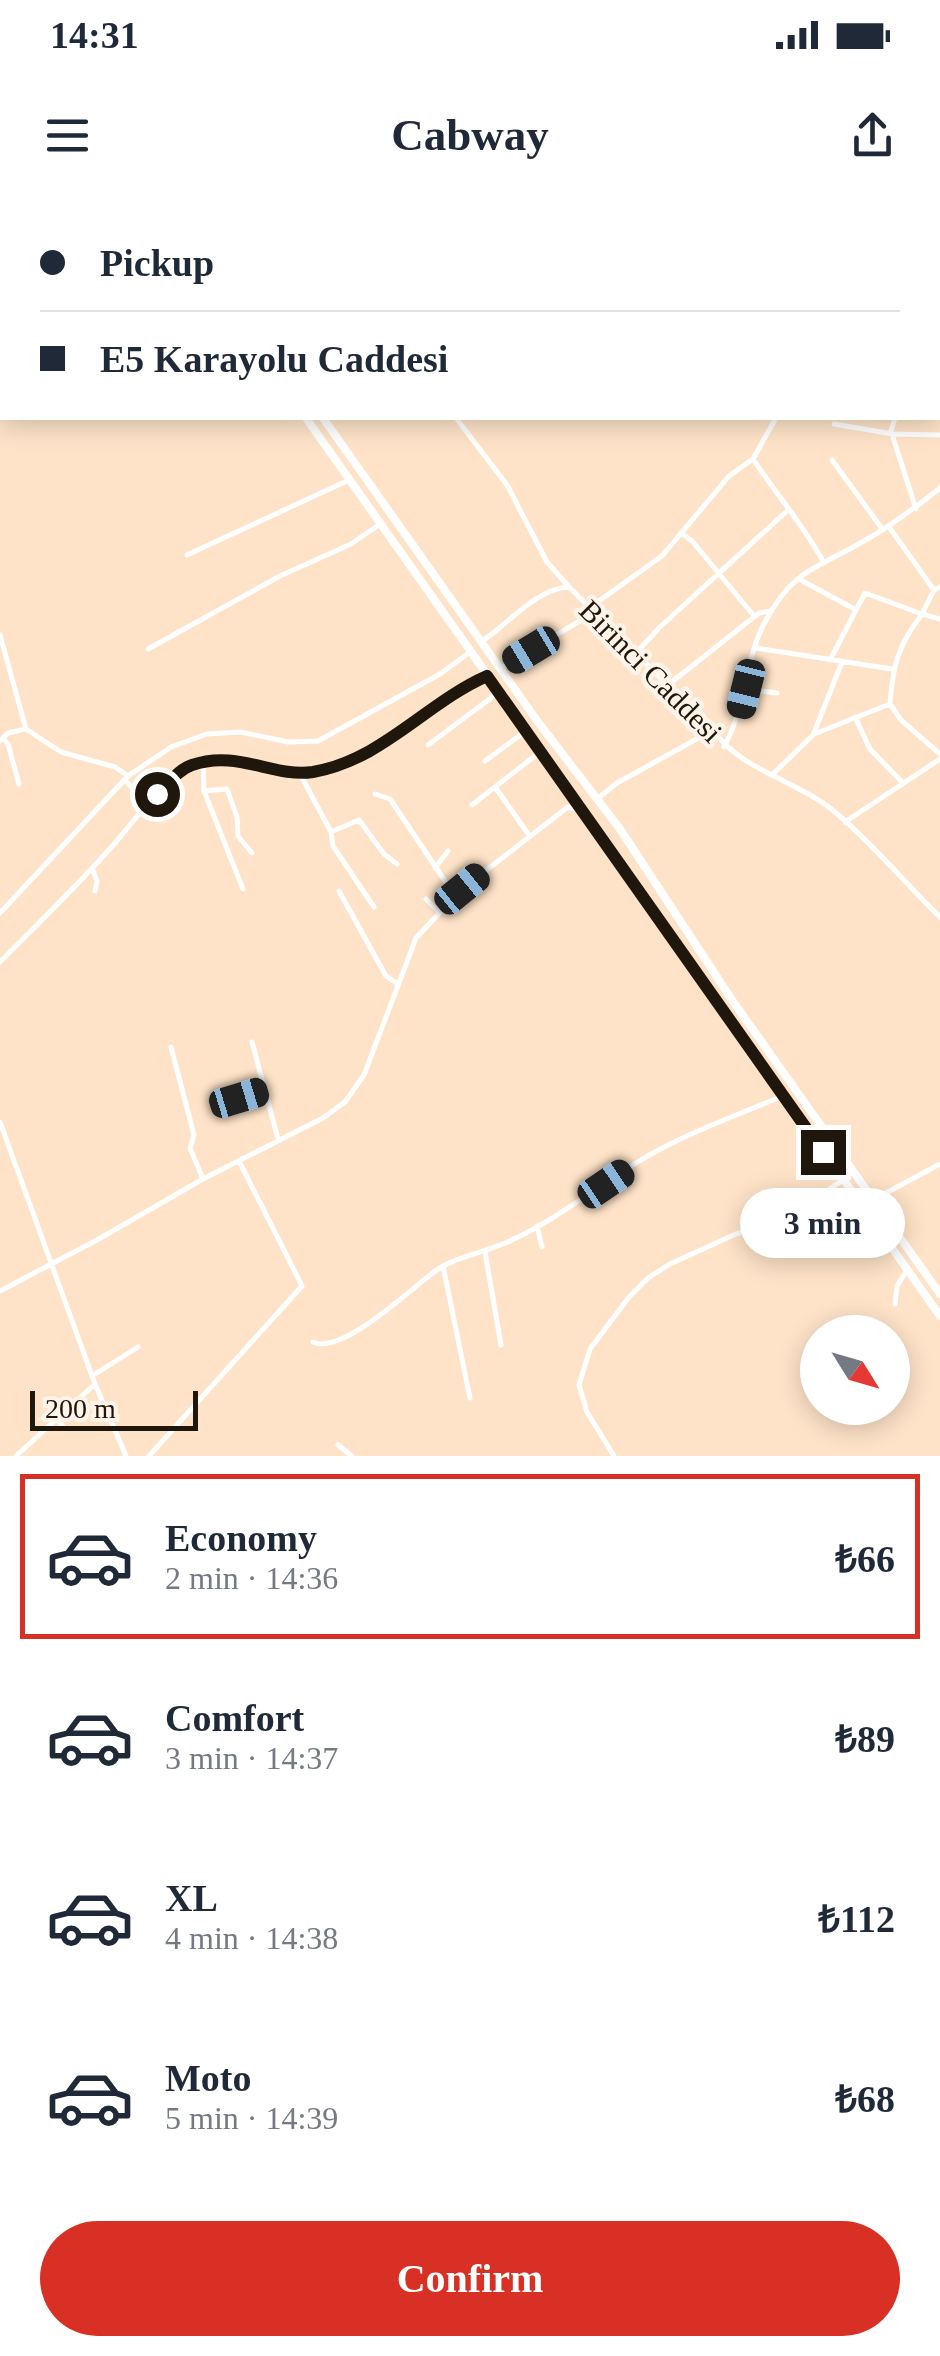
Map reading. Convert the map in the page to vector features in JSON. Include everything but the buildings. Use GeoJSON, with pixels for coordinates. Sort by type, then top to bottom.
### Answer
{"type":"FeatureCollection","features":[{"type":"Feature","properties":{"kind":"highway"},"geometry":{"type":"LineString","coordinates":[[307,420],[940,1316]]}},
{"type":"Feature","properties":{"kind":"highway"},"geometry":{"type":"LineString","coordinates":[[324,420],[599,802],[732,1000],[940,1294]]}},
{"type":"Feature","properties":{"kind":"highway"},"geometry":{"type":"LineString","coordinates":[[573,798],[588,788]]}},
{"type":"Feature","properties":{"kind":"highway"},"geometry":{"type":"LineString","coordinates":[[584,813],[599,802]]}},
{"type":"Feature","properties":{"kind":"street","name":"Birinci Caddesi"},"geometry":{"type":"LineString","coordinates":[[458,420],[507,485],[547,562],[591,610],[713,730],[724,747],[808,792],[845,822],[940,917]]}},
{"type":"Feature","properties":{"kind":"street"},"geometry":{"type":"LineString","coordinates":[[500,668],[591,610],[662,556],[729,476],[753,460],[775,420]]}},
{"type":"Feature","properties":{"kind":"street"},"geometry":{"type":"LineString","coordinates":[[838,420],[834,424],[892,434],[940,435]]}},
{"type":"Feature","properties":{"kind":"street"},"geometry":{"type":"LineString","coordinates":[[893,420],[892,434],[916,509]]}},
{"type":"Feature","properties":{"kind":"street"},"geometry":{"type":"LineString","coordinates":[[753,460],[823,561]]}},
{"type":"Feature","properties":{"kind":"street"},"geometry":{"type":"LineString","coordinates":[[832,460],[937,588],[901,642],[892,670],[890,704],[901,720],[940,756],[845,822]]}},
{"type":"Feature","properties":{"kind":"street"},"geometry":{"type":"LineString","coordinates":[[187,555],[349,480]]}},
{"type":"Feature","properties":{"kind":"street"},"geometry":{"type":"LineString","coordinates":[[724,747],[746,689],[762,627],[796,578],[886,528],[940,488]]}},
{"type":"Feature","properties":{"kind":"street"},"geometry":{"type":"LineString","coordinates":[[635,654],[660,626],[787,510]]}},
{"type":"Feature","properties":{"kind":"street"},"geometry":{"type":"LineString","coordinates":[[148,649],[280,576],[350,544],[380,524]]}},
{"type":"Feature","properties":{"kind":"street"},"geometry":{"type":"LineString","coordinates":[[680,533],[692,541],[754,616]]}},
{"type":"Feature","properties":{"kind":"street"},"geometry":{"type":"LineString","coordinates":[[796,578],[856,610]]}},
{"type":"Feature","properties":{"kind":"street"},"geometry":{"type":"LineString","coordinates":[[482,642],[542,594],[557,587],[569,587]]}},
{"type":"Feature","properties":{"kind":"street"},"geometry":{"type":"LineString","coordinates":[[830,660],[866,593],[940,619]]}},
{"type":"Feature","properties":{"kind":"street"},"geometry":{"type":"LineString","coordinates":[[668,686],[754,616],[770,612]]}},
{"type":"Feature","properties":{"kind":"street"},"geometry":{"type":"LineString","coordinates":[[0,635],[26,729],[61,752],[115,768],[149,802]]}},
{"type":"Feature","properties":{"kind":"street"},"geometry":{"type":"LineString","coordinates":[[756,648],[892,670]]}},
{"type":"Feature","properties":{"kind":"street"},"geometry":{"type":"LineString","coordinates":[[0,913],[126,778],[171,746],[207,734],[241,732],[288,742],[318,741],[440,674],[470,652]]}},
{"type":"Feature","properties":{"kind":"street"},"geometry":{"type":"LineString","coordinates":[[814,734],[842,662]]}},
{"type":"Feature","properties":{"kind":"street"},"geometry":{"type":"LineString","coordinates":[[0,962],[92,868],[149,802],[192,764],[236,758],[299,772],[325,769],[397,737],[463,686],[487,676]]}},
{"type":"Feature","properties":{"kind":"street"},"geometry":{"type":"LineString","coordinates":[[746,689],[777,694]]}},
{"type":"Feature","properties":{"kind":"street"},"geometry":{"type":"LineString","coordinates":[[428,745],[499,692]]}},
{"type":"Feature","properties":{"kind":"street"},"geometry":{"type":"LineString","coordinates":[[773,774],[814,734],[890,704]]}},
{"type":"Feature","properties":{"kind":"street"},"geometry":{"type":"LineString","coordinates":[[855,717],[870,749],[902,782]]}},
{"type":"Feature","properties":{"kind":"street"},"geometry":{"type":"LineString","coordinates":[[0,725],[19,784]]}},
{"type":"Feature","properties":{"kind":"street"},"geometry":{"type":"LineString","coordinates":[[4,737],[26,729]]}},
{"type":"Feature","properties":{"kind":"street"},"geometry":{"type":"LineString","coordinates":[[599,802],[617,783],[713,730]]}},
{"type":"Feature","properties":{"kind":"street"},"geometry":{"type":"LineString","coordinates":[[485,761],[526,731]]}},
{"type":"Feature","properties":{"kind":"street"},"geometry":{"type":"LineString","coordinates":[[472,805],[540,752]]}},
{"type":"Feature","properties":{"kind":"street"},"geometry":{"type":"LineString","coordinates":[[203,763],[204,791],[243,889]]}},
{"type":"Feature","properties":{"kind":"street"},"geometry":{"type":"LineString","coordinates":[[299,772],[332,832],[333,846],[374,906]]}},
{"type":"Feature","properties":{"kind":"street"},"geometry":{"type":"LineString","coordinates":[[495,787],[529,834]]}},
{"type":"Feature","properties":{"kind":"street"},"geometry":{"type":"LineString","coordinates":[[204,791],[227,788],[237,817],[238,836],[252,853]]}},
{"type":"Feature","properties":{"kind":"street"},"geometry":{"type":"LineString","coordinates":[[157,794],[172,805]]}},
{"type":"Feature","properties":{"kind":"street"},"geometry":{"type":"LineString","coordinates":[[375,794],[390,799],[455,896]]}},
{"type":"Feature","properties":{"kind":"street"},"geometry":{"type":"LineString","coordinates":[[0,1291],[345,1102],[364,1074],[416,938],[455,896],[557,813],[568,807],[584,813]]}},
{"type":"Feature","properties":{"kind":"street"},"geometry":{"type":"LineString","coordinates":[[557,813],[562,821]]}},
{"type":"Feature","properties":{"kind":"street"},"geometry":{"type":"LineString","coordinates":[[332,832],[359,820],[384,854],[398,864]]}},
{"type":"Feature","properties":{"kind":"street"},"geometry":{"type":"LineString","coordinates":[[435,868],[448,851]]}},
{"type":"Feature","properties":{"kind":"street"},"geometry":{"type":"LineString","coordinates":[[92,868],[97,881],[95,891]]}},
{"type":"Feature","properties":{"kind":"street"},"geometry":{"type":"LineString","coordinates":[[339,891],[386,976],[398,984]]}},
{"type":"Feature","properties":{"kind":"street"},"geometry":{"type":"LineString","coordinates":[[426,899],[439,912]]}},
{"type":"Feature","properties":{"kind":"street"},"geometry":{"type":"LineString","coordinates":[[252,1042],[278,1139]]}},
{"type":"Feature","properties":{"kind":"street"},"geometry":{"type":"LineString","coordinates":[[171,1047],[193,1128],[190,1148],[202,1179]]}},
{"type":"Feature","properties":{"kind":"street"},"geometry":{"type":"LineString","coordinates":[[239,1098],[264,1090]]}},
{"type":"Feature","properties":{"kind":"street"},"geometry":{"type":"LineString","coordinates":[[313,1342],[335,1343],[381,1317],[443,1266],[486,1252],[537,1226],[653,1154],[784,1096]]}},
{"type":"Feature","properties":{"kind":"street"},"geometry":{"type":"LineString","coordinates":[[0,1122],[94,1384],[126,1456]]}},
{"type":"Feature","properties":{"kind":"street"},"geometry":{"type":"LineString","coordinates":[[149,1456],[302,1286],[238,1160]]}},
{"type":"Feature","properties":{"kind":"street"},"geometry":{"type":"LineString","coordinates":[[873,1200],[940,1164]]}},
{"type":"Feature","properties":{"kind":"street"},"geometry":{"type":"LineString","coordinates":[[614,1456],[587,1412],[579,1385],[590,1349],[628,1297],[670,1264],[736,1234],[786,1218],[843,1180]]}},
{"type":"Feature","properties":{"kind":"street"},"geometry":{"type":"LineString","coordinates":[[548,1218],[553,1226]]}},
{"type":"Feature","properties":{"kind":"street"},"geometry":{"type":"LineString","coordinates":[[537,1226],[542,1247]]}},
{"type":"Feature","properties":{"kind":"street"},"geometry":{"type":"LineString","coordinates":[[486,1252],[500,1345]]}},
{"type":"Feature","properties":{"kind":"street"},"geometry":{"type":"LineString","coordinates":[[443,1266],[470,1398]]}},
{"type":"Feature","properties":{"kind":"street"},"geometry":{"type":"LineString","coordinates":[[894,1304],[896,1286],[907,1270]]}},
{"type":"Feature","properties":{"kind":"street"},"geometry":{"type":"LineString","coordinates":[[92,1376],[138,1348]]}},
{"type":"Feature","properties":{"kind":"street"},"geometry":{"type":"LineString","coordinates":[[21,1454],[94,1384]]}},
{"type":"Feature","properties":{"kind":"street"},"geometry":{"type":"LineString","coordinates":[[57,1418],[63,1427]]}},
{"type":"Feature","properties":{"kind":"street"},"geometry":{"type":"LineString","coordinates":[[338,1445],[352,1456]]}},
{"type":"Feature","properties":{"kind":"route"},"geometry":{"type":"LineString","coordinates":[[157,794],[192,764],[225,759],[307,773],[325,769],[397,737],[463,686],[487,676],[823,1152]]}}]}
